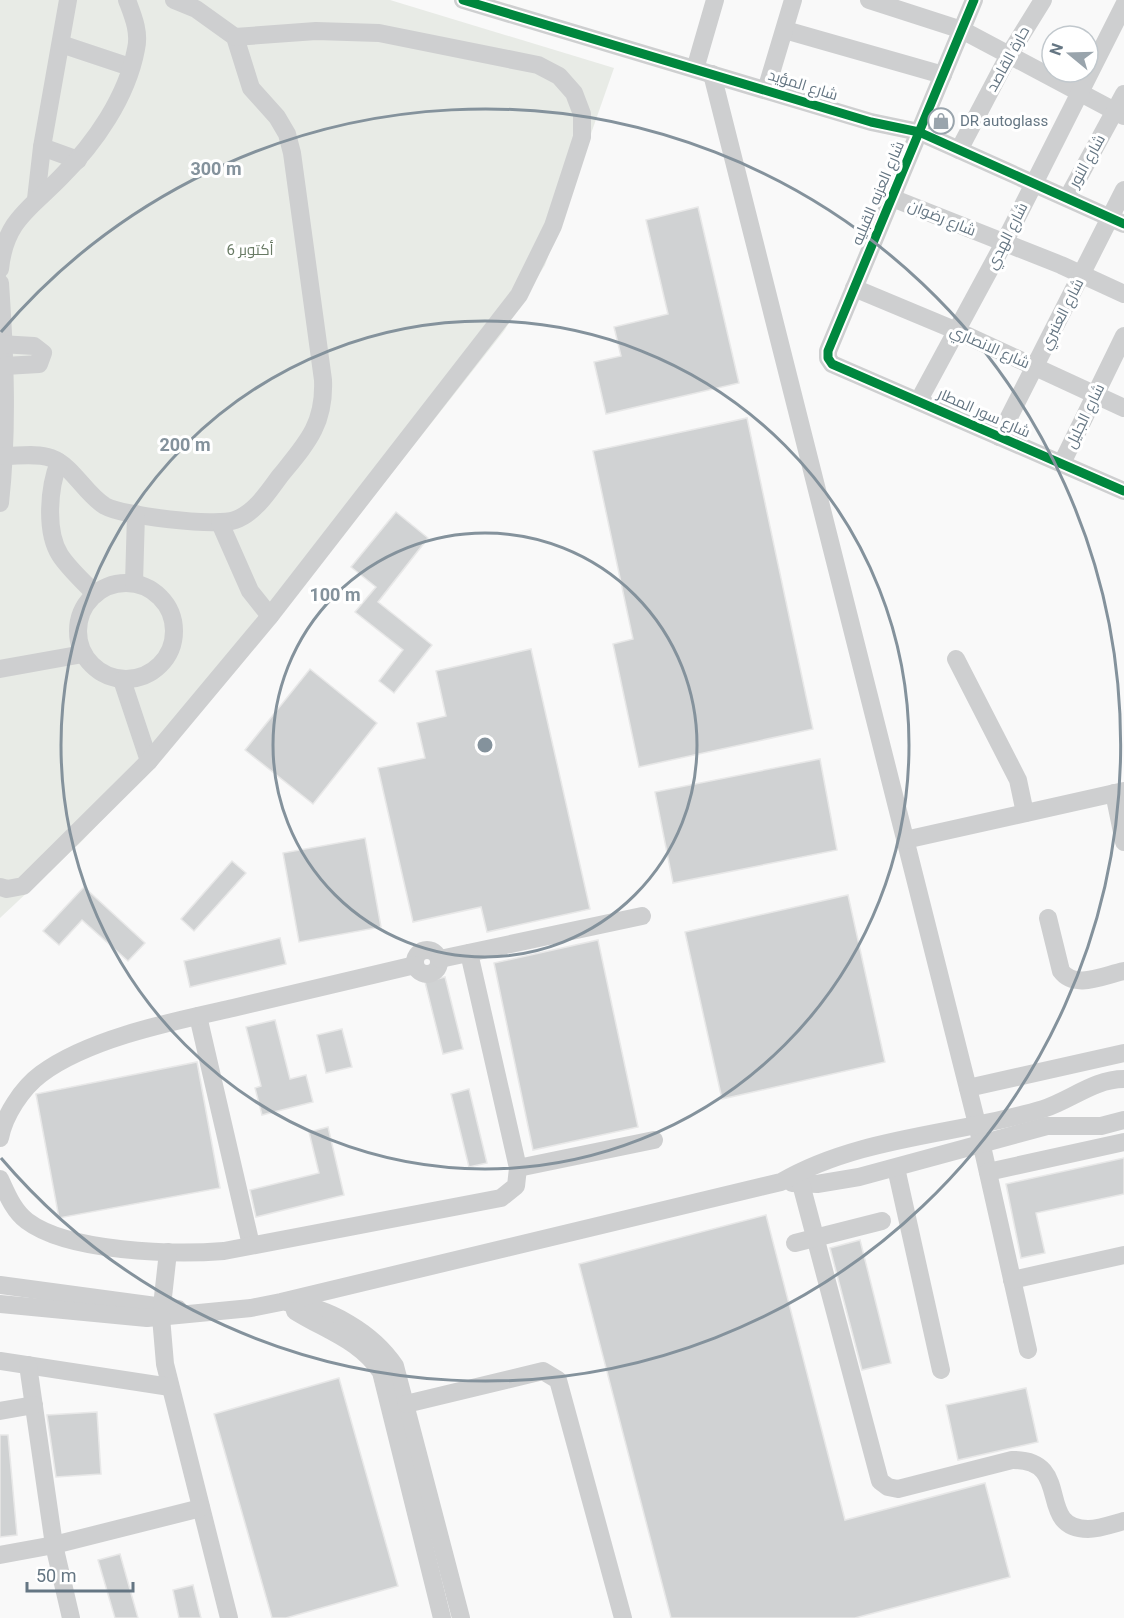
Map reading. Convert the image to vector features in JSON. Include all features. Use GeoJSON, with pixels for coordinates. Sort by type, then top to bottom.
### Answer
{"type":"FeatureCollection","features":[{"type":"Feature","properties":{"kind":"street"},"geometry":{"type":"LineString","coordinates":[[36,199],[42,147],[68,0]]}},
{"type":"Feature","properties":{"kind":"street"},"geometry":{"type":"LineString","coordinates":[[0,269],[2,253],[9,232],[21,214],[78,160],[109,116],[137,48],[136,28],[127,0]]}},
{"type":"Feature","properties":{"kind":"street"},"geometry":{"type":"LineString","coordinates":[[5,456],[41,456],[59,462],[106,506],[136,514],[220,523],[248,513],[259,502],[307,443],[318,423],[324,402],[292,153],[287,134],[276,117],[250,88],[234,37],[196,9],[174,0]]}},
{"type":"Feature","properties":{"kind":"street","name":"شارع المؤيد"},"geometry":{"type":"LineString","coordinates":[[464,0],[871,122],[919,132],[1033,185],[1068,197],[1117,220]]}},
{"type":"Feature","properties":{"kind":"street"},"geometry":{"type":"LineString","coordinates":[[715,0],[703,71],[905,840],[982,1144],[1028,1350]]}},
{"type":"Feature","properties":{"kind":"street"},"geometry":{"type":"LineString","coordinates":[[766,90],[793,0]]}},
{"type":"Feature","properties":{"kind":"street"},"geometry":{"type":"LineString","coordinates":[[869,0],[962,30],[1119,113]]}},
{"type":"Feature","properties":{"kind":"street","name":"شارع العزبه القبليه"},"geometry":{"type":"LineString","coordinates":[[832,364],[828,351],[974,0]]}},
{"type":"Feature","properties":{"kind":"street","name":"حارة القاصد"},"geometry":{"type":"LineString","coordinates":[[959,150],[1009,55],[1043,0]]}},
{"type":"Feature","properties":{"kind":"street","name":"شارع الهدي"},"geometry":{"type":"LineString","coordinates":[[919,400],[1004,243],[1124,5]]}},
{"type":"Feature","properties":{"kind":"street"},"geometry":{"type":"LineString","coordinates":[[785,30],[943,75]]}},
{"type":"Feature","properties":{"kind":"street"},"geometry":{"type":"LineString","coordinates":[[0,887],[7,889],[23,886],[149,761],[270,616],[519,295],[553,226],[582,137],[582,114],[574,93],[559,76],[538,65],[379,33],[316,31],[234,37]]}},
{"type":"Feature","properties":{"kind":"street"},"geometry":{"type":"LineString","coordinates":[[61,44],[130,67]]}},
{"type":"Feature","properties":{"kind":"street","name":"شارع النور"},"geometry":{"type":"LineString","coordinates":[[1068,197],[1119,113],[1124,94]]}},
{"type":"Feature","properties":{"kind":"street"},"geometry":{"type":"LineString","coordinates":[[42,147],[78,160]]}},
{"type":"Feature","properties":{"kind":"street","name":"شارع العنبري"},"geometry":{"type":"LineString","coordinates":[[999,437],[1082,274],[1117,220],[1124,190]]}},
{"type":"Feature","properties":{"kind":"street","name":"شارع رضوان"},"geometry":{"type":"LineString","coordinates":[[892,198],[1082,274],[1124,294]]}},
{"type":"Feature","properties":{"kind":"street"},"geometry":{"type":"LineString","coordinates":[[0,283],[5,366],[5,456],[0,503]]}},
{"type":"Feature","properties":{"kind":"street","name":"شارع الانصاري"},"geometry":{"type":"LineString","coordinates":[[854,288],[957,331],[1124,408]]}},
{"type":"Feature","properties":{"kind":"street","name":"شارع الجليل"},"geometry":{"type":"LineString","coordinates":[[1062,464],[1124,336]]}},
{"type":"Feature","properties":{"kind":"street"},"geometry":{"type":"LineString","coordinates":[[2,344],[34,346],[43,353],[39,364],[5,366]]}},
{"type":"Feature","properties":{"kind":"street","name":"شارع سور المطار"},"geometry":{"type":"LineString","coordinates":[[832,364],[1124,491]]}},
{"type":"Feature","properties":{"kind":"street"},"geometry":{"type":"LineString","coordinates":[[59,462],[52,486],[52,531],[55,543],[60,555],[95,594]]}},
{"type":"Feature","properties":{"kind":"street"},"geometry":{"type":"LineString","coordinates":[[134,583],[136,514]]}},
{"type":"Feature","properties":{"kind":"street"},"geometry":{"type":"LineString","coordinates":[[220,523],[250,591],[270,616]]}},
{"type":"Feature","properties":{"kind":"street"},"geometry":{"type":"LineString","coordinates":[[134,583],[148,588],[165,602],[174,622],[174,637],[171,651],[162,664],[144,676],[122,680],[99,672],[83,654],[78,629],[80,616],[95,594],[106,587],[134,583]]}},
{"type":"Feature","properties":{"kind":"street"},"geometry":{"type":"LineString","coordinates":[[0,669],[83,654]]}},
{"type":"Feature","properties":{"kind":"street"},"geometry":{"type":"LineString","coordinates":[[956,659],[1018,780],[1025,813]]}},
{"type":"Feature","properties":{"kind":"street"},"geometry":{"type":"LineString","coordinates":[[122,680],[149,761]]}},
{"type":"Feature","properties":{"kind":"street"},"geometry":{"type":"LineString","coordinates":[[905,840],[1119,792],[1124,842]]}},
{"type":"Feature","properties":{"kind":"street"},"geometry":{"type":"LineString","coordinates":[[0,1138],[2,1128],[26,1088],[55,1065],[140,1031],[415,965],[418,954],[422,951],[433,951],[440,959],[642,916]]}},
{"type":"Feature","properties":{"kind":"street"},"geometry":{"type":"LineString","coordinates":[[1048,918],[1061,971],[1066,978],[1082,981],[1124,971]]}},
{"type":"Feature","properties":{"kind":"street"},"geometry":{"type":"LineString","coordinates":[[0,1179],[10,1201],[26,1220],[49,1233],[108,1246],[168,1252],[205,1252],[251,1245],[501,1198],[516,1186],[518,1168],[470,953]]}},
{"type":"Feature","properties":{"kind":"street"},"geometry":{"type":"LineString","coordinates":[[198,1016],[251,1245]]}},
{"type":"Feature","properties":{"kind":"street"},"geometry":{"type":"LineString","coordinates":[[968,1088],[1124,1053]]}},
{"type":"Feature","properties":{"kind":"street"},"geometry":{"type":"LineString","coordinates":[[0,1285],[161,1311],[219,1311],[281,1302],[781,1182],[821,1162],[870,1148],[1044,1109],[1094,1086],[1124,1079]]}},
{"type":"Feature","properties":{"kind":"street"},"geometry":{"type":"LineString","coordinates":[[781,1182],[801,1184],[834,1182],[877,1173],[1047,1126],[1101,1126],[1124,1120]]}},
{"type":"Feature","properties":{"kind":"street"},"geometry":{"type":"LineString","coordinates":[[518,1168],[654,1140]]}},
{"type":"Feature","properties":{"kind":"street"},"geometry":{"type":"LineString","coordinates":[[988,1172],[1124,1142]]}},
{"type":"Feature","properties":{"kind":"street"},"geometry":{"type":"LineString","coordinates":[[870,1148],[877,1173]]}},
{"type":"Feature","properties":{"kind":"street"},"geometry":{"type":"LineString","coordinates":[[896,1168],[941,1370]]}},
{"type":"Feature","properties":{"kind":"street"},"geometry":{"type":"LineString","coordinates":[[801,1184],[880,1480],[898,1489],[1012,1460],[1029,1459],[1043,1468],[1063,1520],[1074,1527],[1088,1529],[1124,1521]]}},
{"type":"Feature","properties":{"kind":"street"},"geometry":{"type":"LineString","coordinates":[[795,1243],[882,1221]]}},
{"type":"Feature","properties":{"kind":"street"},"geometry":{"type":"LineString","coordinates":[[168,1252],[161,1311],[165,1364],[229,1618]]}},
{"type":"Feature","properties":{"kind":"street"},"geometry":{"type":"LineString","coordinates":[[1012,1280],[1124,1255]]}},
{"type":"Feature","properties":{"kind":"street"},"geometry":{"type":"LineString","coordinates":[[281,1302],[301,1304],[321,1311],[365,1333],[383,1347],[395,1365],[461,1618]]}},
{"type":"Feature","properties":{"kind":"street"},"geometry":{"type":"LineString","coordinates":[[281,1302],[356,1344],[371,1356],[381,1372],[442,1618]]}},
{"type":"Feature","properties":{"kind":"street"},"geometry":{"type":"LineString","coordinates":[[0,1304],[133,1318],[161,1311]]}},
{"type":"Feature","properties":{"kind":"street"},"geometry":{"type":"LineString","coordinates":[[0,1361],[170,1387]]}},
{"type":"Feature","properties":{"kind":"street"},"geometry":{"type":"LineString","coordinates":[[28,1365],[54,1545],[72,1618]]}},
{"type":"Feature","properties":{"kind":"street"},"geometry":{"type":"LineString","coordinates":[[406,1404],[543,1371],[558,1380],[623,1618]]}},
{"type":"Feature","properties":{"kind":"street"},"geometry":{"type":"LineString","coordinates":[[0,1411],[34,1405]]}},
{"type":"Feature","properties":{"kind":"street"},"geometry":{"type":"LineString","coordinates":[[0,1555],[54,1545],[201,1508]]}},
{"type":"Feature","properties":{"kind":"green space","name":"6 أكتوبر"},"geometry":{"type":"Polygon","coordinates":[[[0,0],[390,0],[614,68],[545,265],[504,331],[239,667],[156,764],[80,843],[0,918],[0,0]]]}},
{"type":"Feature","properties":{"kind":"building"},"geometry":{"type":"Polygon","coordinates":[[[698,207],[739,383],[606,414],[594,362],[621,356],[614,327],[668,314],[646,220],[698,207]]]}},
{"type":"Feature","properties":{"kind":"building"},"geometry":{"type":"Polygon","coordinates":[[[747,418],[813,729],[639,767],[613,644],[633,639],[593,451],[747,418]]]}},
{"type":"Feature","properties":{"kind":"building"},"geometry":{"type":"Polygon","coordinates":[[[396,512],[428,538],[378,602],[432,645],[394,693],[379,681],[403,650],[355,612],[376,587],[351,567],[396,512]]]}},
{"type":"Feature","properties":{"kind":"building"},"geometry":{"type":"Polygon","coordinates":[[[531,649],[590,909],[487,932],[481,907],[413,922],[378,768],[425,758],[417,723],[446,716],[436,671],[531,649]]]}},
{"type":"Feature","properties":{"kind":"building"},"geometry":{"type":"Polygon","coordinates":[[[310,669],[377,723],[313,804],[245,750],[310,669]]]}},
{"type":"Feature","properties":{"kind":"building"},"geometry":{"type":"Polygon","coordinates":[[[820,759],[837,850],[673,883],[655,792],[820,759]]]}},
{"type":"Feature","properties":{"kind":"building"},"geometry":{"type":"Polygon","coordinates":[[[365,838],[381,927],[299,942],[283,853],[365,838]]]}},
{"type":"Feature","properties":{"kind":"building"},"geometry":{"type":"Polygon","coordinates":[[[232,861],[246,873],[194,931],[181,919],[232,861]]]}},
{"type":"Feature","properties":{"kind":"building"},"geometry":{"type":"Polygon","coordinates":[[[84,887],[145,943],[128,961],[82,920],[59,945],[43,931],[84,887]]]}},
{"type":"Feature","properties":{"kind":"building"},"geometry":{"type":"Polygon","coordinates":[[[848,895],[885,1062],[722,1099],[685,932],[848,895]]]}},
{"type":"Feature","properties":{"kind":"building"},"geometry":{"type":"Polygon","coordinates":[[[280,938],[286,964],[190,987],[184,961],[280,938]]]}},
{"type":"Feature","properties":{"kind":"building"},"geometry":{"type":"Polygon","coordinates":[[[598,940],[638,1127],[533,1150],[494,963],[598,940]]]}},
{"type":"Feature","properties":{"kind":"building"},"geometry":{"type":"Polygon","coordinates":[[[445,977],[463,1049],[443,1054],[425,982],[445,977]]]}},
{"type":"Feature","properties":{"kind":"building"},"geometry":{"type":"Polygon","coordinates":[[[275,1020],[290,1079],[306,1075],[313,1102],[262,1115],[255,1088],[261,1086],[246,1027],[275,1020]]]}},
{"type":"Feature","properties":{"kind":"building"},"geometry":{"type":"Polygon","coordinates":[[[342,1029],[352,1067],[326,1073],[317,1035],[342,1029]]]}},
{"type":"Feature","properties":{"kind":"building"},"geometry":{"type":"Polygon","coordinates":[[[197,1062],[220,1188],[59,1218],[36,1094],[197,1062]]]}},
{"type":"Feature","properties":{"kind":"building"},"geometry":{"type":"Polygon","coordinates":[[[469,1089],[487,1163],[469,1167],[451,1094],[469,1089]]]}},
{"type":"Feature","properties":{"kind":"building"},"geometry":{"type":"Polygon","coordinates":[[[328,1127],[344,1195],[256,1217],[250,1190],[319,1173],[309,1132],[328,1127]]]}},
{"type":"Feature","properties":{"kind":"building"},"geometry":{"type":"Polygon","coordinates":[[[1124,1158],[1124,1194],[1036,1213],[1045,1253],[1021,1258],[1006,1184],[1124,1158]]]}},
{"type":"Feature","properties":{"kind":"building"},"geometry":{"type":"Polygon","coordinates":[[[766,1215],[845,1520],[985,1483],[1010,1577],[855,1618],[671,1618],[579,1264],[766,1215]]]}},
{"type":"Feature","properties":{"kind":"building"},"geometry":{"type":"Polygon","coordinates":[[[860,1240],[891,1363],[862,1370],[830,1248],[860,1240]]]}},
{"type":"Feature","properties":{"kind":"building"},"geometry":{"type":"Polygon","coordinates":[[[339,1378],[398,1586],[286,1618],[272,1618],[214,1414],[339,1378]]]}},
{"type":"Feature","properties":{"kind":"building"},"geometry":{"type":"Polygon","coordinates":[[[1026,1388],[1038,1442],[958,1460],[946,1405],[1026,1388]]]}},
{"type":"Feature","properties":{"kind":"building"},"geometry":{"type":"Polygon","coordinates":[[[97,1412],[101,1474],[56,1477],[47,1415],[97,1412]]]}},
{"type":"Feature","properties":{"kind":"building"},"geometry":{"type":"Polygon","coordinates":[[[0,1435],[8,1435],[17,1535],[0,1537],[0,1435]]]}},
{"type":"Feature","properties":{"kind":"building"},"geometry":{"type":"Polygon","coordinates":[[[120,1554],[138,1618],[115,1618],[98,1560],[120,1554]]]}},
{"type":"Feature","properties":{"kind":"building"},"geometry":{"type":"Polygon","coordinates":[[[193,1585],[201,1618],[179,1618],[173,1590],[193,1585]]]}},
{"type":"Feature","properties":{"kind":"cycle path"},"geometry":{"type":"LineString","coordinates":[[463,0],[871,122],[919,132],[1124,224]]}},
{"type":"Feature","properties":{"kind":"cycle path"},"geometry":{"type":"LineString","coordinates":[[974,0],[828,351],[828,358],[832,364],[1124,491]]}},
{"type":"Feature","properties":{"kind":"place","name":"DR autoglass"},"geometry":{"type":"Point","coordinates":[941,121]}}]}
